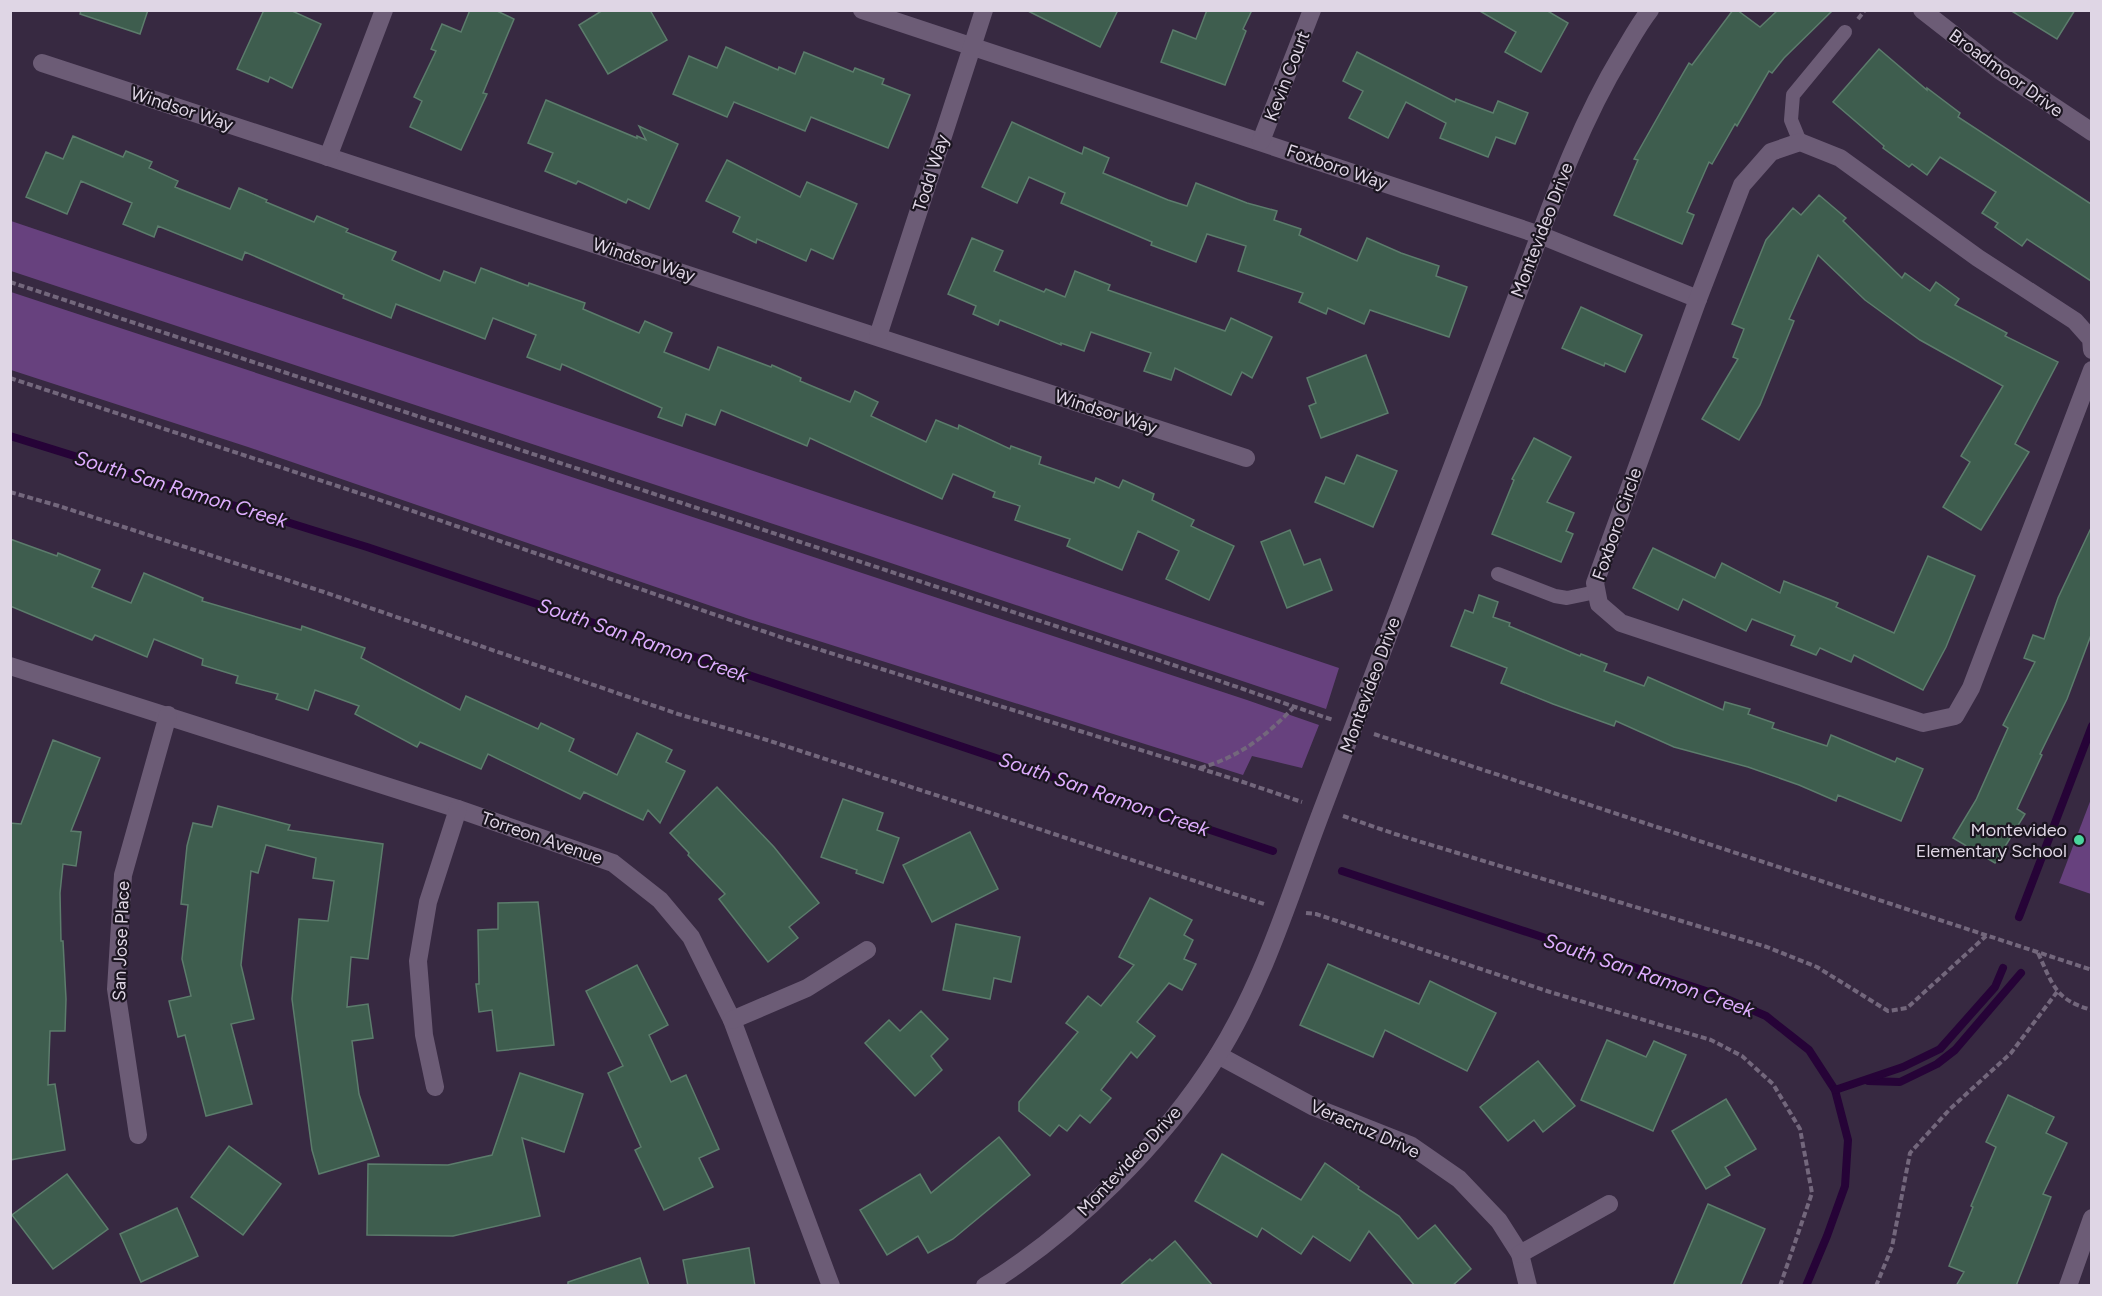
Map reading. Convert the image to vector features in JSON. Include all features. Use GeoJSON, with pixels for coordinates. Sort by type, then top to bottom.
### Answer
{"type":"FeatureCollection","features":[{"type":"Feature","properties":{"kind":"street"},"geometry":{"type":"LineString","coordinates":[[328,157],[384,10]]}},
{"type":"Feature","properties":{"kind":"street","name":"Foxboro Way"},"geometry":{"type":"LineString","coordinates":[[862,10],[1540,235],[1698,299]]}},
{"type":"Feature","properties":{"kind":"street","name":"Todd Way"},"geometry":{"type":"LineString","coordinates":[[878,336],[984,10]]}},
{"type":"Feature","properties":{"kind":"street","name":"Kevin Court"},"geometry":{"type":"LineString","coordinates":[[1261,141],[1312,10]]}},
{"type":"Feature","properties":{"kind":"street","name":"Montevideo Drive"},"geometry":{"type":"LineString","coordinates":[[985,1286],[1009,1271],[1088,1209],[1167,1125],[1218,1055],[1253,989],[1569,158],[1603,86],[1650,10]]}},
{"type":"Feature","properties":{"kind":"street","name":"Broadmoor Drive"},"geometry":{"type":"LineString","coordinates":[[1922,10],[1982,57],[2091,130]]}},
{"type":"Feature","properties":{"kind":"street","name":"Windsor Way"},"geometry":{"type":"LineString","coordinates":[[42,63],[1246,458]]}},
{"type":"Feature","properties":{"kind":"street"},"geometry":{"type":"LineString","coordinates":[[1800,142],[1840,158],[1978,258],[2075,321],[2091,339],[2091,350]]}},
{"type":"Feature","properties":{"kind":"street","name":"Foxboro Circle"},"geometry":{"type":"LineString","coordinates":[[1800,142],[1771,152],[1742,185],[1698,299],[1595,583],[1599,604],[1621,624],[1923,723],[1955,716],[1971,688],[2091,370]]}},
{"type":"Feature","properties":{"kind":"street","name":"Torreon Avenue"},"geometry":{"type":"LineString","coordinates":[[10,666],[458,809],[613,863],[660,900],[691,937],[732,1020],[831,1286]]}},
{"type":"Feature","properties":{"kind":"street","name":"San Jose Place"},"geometry":{"type":"LineString","coordinates":[[138,1135],[116,989],[123,875],[168,715]]}},
{"type":"Feature","properties":{"kind":"street"},"geometry":{"type":"LineString","coordinates":[[435,1087],[424,1035],[418,961],[428,902],[458,809]]}},
{"type":"Feature","properties":{"kind":"street"},"geometry":{"type":"LineString","coordinates":[[732,1020],[807,988],[867,950]]}},
{"type":"Feature","properties":{"kind":"street","name":"Veracruz Drive"},"geometry":{"type":"LineString","coordinates":[[1218,1055],[1314,1107],[1410,1145],[1459,1179],[1499,1221],[1520,1254],[1528,1286]]}},
{"type":"Feature","properties":{"kind":"street"},"geometry":{"type":"LineString","coordinates":[[1520,1254],[1609,1204]]}},
{"type":"Feature","properties":{"kind":"street"},"geometry":{"type":"LineString","coordinates":[[2067,1286],[2091,1218]]}},
{"type":"Feature","properties":{"kind":"lane"},"geometry":{"type":"LineString","coordinates":[[1800,142],[1791,120],[1793,94],[1845,32]]}},
{"type":"Feature","properties":{"kind":"lane"},"geometry":{"type":"LineString","coordinates":[[1498,574],[1555,596],[1567,598],[1596,592]]}},
{"type":"Feature","properties":{"kind":"path"},"geometry":{"type":"LineString","coordinates":[[10,282],[1141,655],[1293,708],[2091,969]]}},
{"type":"Feature","properties":{"kind":"path"},"geometry":{"type":"LineString","coordinates":[[10,378],[392,504],[792,641],[1199,768],[1395,834],[1767,947],[1817,967],[1888,1011],[1907,1008],[1986,935]]}},
{"type":"Feature","properties":{"kind":"path"},"geometry":{"type":"LineString","coordinates":[[10,492],[324,592],[678,714],[778,744],[1284,911],[1316,914],[1550,992],[1711,1040],[1742,1056],[1773,1084],[1800,1129],[1812,1193],[1780,1286]]}},
{"type":"Feature","properties":{"kind":"path"},"geometry":{"type":"LineString","coordinates":[[1199,768],[1232,758],[1275,727],[1293,708]]}},
{"type":"Feature","properties":{"kind":"path"},"geometry":{"type":"LineString","coordinates":[[2038,952],[2057,992],[2076,1006],[2091,1010]]}},
{"type":"Feature","properties":{"kind":"path"},"geometry":{"type":"LineString","coordinates":[[1876,1286],[1892,1247],[1910,1153],[1950,1109],[2011,1053],[2057,992]]}},
{"type":"Feature","properties":{"kind":"shaded area"},"geometry":{"type":"Polygon","coordinates":[[[11,221],[1339,668],[1326,709],[11,271],[11,221]]]}},
{"type":"Feature","properties":{"kind":"shaded area"},"geometry":{"type":"Polygon","coordinates":[[[11,292],[1319,725],[1302,768],[1252,756],[1243,775],[749,619],[248,447],[11,370],[11,292]]]}},
{"type":"Feature","properties":{"kind":"shaded area"},"geometry":{"type":"Polygon","coordinates":[[[2091,799],[2091,894],[2059,883],[2091,799]]]}},
{"type":"Feature","properties":{"kind":"building"},"geometry":{"type":"Polygon","coordinates":[[[81,10],[148,10],[140,34],[80,14],[81,10]]]}},
{"type":"Feature","properties":{"kind":"building"},"geometry":{"type":"Polygon","coordinates":[[[264,10],[290,10],[321,24],[292,88],[270,77],[268,82],[237,69],[264,10]]]}},
{"type":"Feature","properties":{"kind":"building"},"geometry":{"type":"Polygon","coordinates":[[[470,10],[495,10],[514,19],[483,93],[487,94],[461,150],[410,127],[422,101],[414,97],[436,51],[431,49],[442,24],[461,32],[470,10]]]}},
{"type":"Feature","properties":{"kind":"building"},"geometry":{"type":"Polygon","coordinates":[[[603,10],[650,10],[667,40],[608,74],[579,25],[603,10]]]}},
{"type":"Feature","properties":{"kind":"building"},"geometry":{"type":"Polygon","coordinates":[[[1026,10],[1118,10],[1100,47],[1026,10]]]}},
{"type":"Feature","properties":{"kind":"building"},"geometry":{"type":"Polygon","coordinates":[[[1207,10],[1252,10],[1243,29],[1246,31],[1225,85],[1161,62],[1173,30],[1196,39],[1207,10]]]}},
{"type":"Feature","properties":{"kind":"building"},"geometry":{"type":"Polygon","coordinates":[[[1478,10],[1546,10],[1568,23],[1541,72],[1505,52],[1516,32],[1478,10]]]}},
{"type":"Feature","properties":{"kind":"building"},"geometry":{"type":"Polygon","coordinates":[[[1733,10],[1737,10],[1760,27],[1778,10],[1833,10],[1784,58],[1772,73],[1769,71],[1712,164],[1709,162],[1687,212],[1694,215],[1682,244],[1614,215],[1638,160],[1634,159],[1668,99],[1689,63],[1692,65],[1733,10]]]}},
{"type":"Feature","properties":{"kind":"building"},"geometry":{"type":"Polygon","coordinates":[[[2010,10],[2075,10],[2057,39],[2010,10]]]}},
{"type":"Feature","properties":{"kind":"building"},"geometry":{"type":"Polygon","coordinates":[[[726,47],[778,70],[779,67],[795,74],[804,52],[853,72],[855,68],[884,79],[882,84],[910,95],[888,148],[811,117],[805,131],[734,102],[727,117],[673,94],[689,56],[717,68],[726,47]]]}},
{"type":"Feature","properties":{"kind":"building"},"geometry":{"type":"Polygon","coordinates":[[[1879,49],[1927,90],[1927,88],[1960,113],[1958,117],[2091,204],[2091,281],[2027,239],[2022,246],[1995,227],[1998,223],[1982,213],[1996,192],[1940,157],[1927,175],[1912,164],[1909,167],[1883,148],[1884,146],[1833,102],[1879,49]]]}},
{"type":"Feature","properties":{"kind":"building"},"geometry":{"type":"Polygon","coordinates":[[[1357,52],[1455,102],[1456,99],[1493,113],[1498,101],[1528,113],[1515,144],[1496,137],[1488,157],[1440,138],[1446,123],[1406,102],[1388,138],[1349,118],[1363,91],[1343,81],[1357,52]]]}},
{"type":"Feature","properties":{"kind":"building"},"geometry":{"type":"Polygon","coordinates":[[[546,100],[637,138],[637,136],[646,140],[639,126],[678,144],[649,209],[628,199],[626,203],[578,181],[576,184],[545,171],[553,153],[528,143],[546,100]]]}},
{"type":"Feature","properties":{"kind":"building"},"geometry":{"type":"Polygon","coordinates":[[[1012,122],[1082,154],[1084,147],[1109,158],[1103,173],[1168,200],[1187,206],[1196,183],[1247,203],[1277,211],[1274,220],[1301,229],[1299,235],[1357,261],[1367,238],[1439,266],[1436,276],[1467,287],[1449,337],[1370,310],[1364,324],[1328,308],[1326,314],[1299,302],[1303,293],[1238,271],[1246,246],[1207,234],[1196,262],[1151,245],[1152,242],[1061,203],[1065,193],[1029,177],[1017,203],[982,187],[1012,122]]]}},
{"type":"Feature","properties":{"kind":"building"},"geometry":{"type":"Polygon","coordinates":[[[73,136],[123,157],[126,151],[152,162],[149,168],[178,181],[175,187],[230,209],[239,188],[314,222],[317,216],[348,229],[346,232],[396,252],[392,260],[440,281],[444,271],[475,283],[481,268],[528,286],[529,283],[585,303],[583,309],[639,333],[645,321],[672,333],[664,352],[709,370],[718,347],[771,367],[772,365],[801,378],[800,381],[850,402],[855,391],[878,402],[871,416],[926,442],[936,420],[958,429],[959,425],[1010,449],[1011,446],[1041,457],[1039,464],[1094,483],[1096,478],[1119,488],[1123,480],[1154,494],[1152,500],[1194,520],[1191,526],[1234,546],[1209,600],[1166,579],[1179,551],[1138,531],[1122,570],[1067,546],[1070,539],[1015,520],[1020,506],[993,497],[995,492],[953,474],[942,499],[810,438],[807,446],[721,410],[715,425],[686,414],[682,426],[658,417],[662,408],[562,364],[560,370],[527,357],[536,335],[493,318],[485,339],[396,304],[391,318],[245,252],[242,260],[158,226],[154,237],[123,224],[132,203],[81,181],[67,214],[26,197],[46,152],[63,159],[73,136]]]}},
{"type":"Feature","properties":{"kind":"building"},"geometry":{"type":"Polygon","coordinates":[[[727,160],[800,197],[807,182],[857,204],[833,259],[811,249],[806,261],[757,239],[756,243],[733,232],[740,217],[706,201],[727,160]]]}},
{"type":"Feature","properties":{"kind":"building"},"geometry":{"type":"Polygon","coordinates":[[[1819,195],[1846,218],[1843,221],[1902,278],[1905,273],[1930,291],[1936,282],[1959,299],[1955,305],[2007,333],[2005,336],[2058,362],[2015,444],[2029,452],[1981,530],[1943,507],[1970,462],[1961,456],[2003,386],[1920,340],[1865,300],[1818,255],[1789,319],[1794,321],[1760,405],[1739,440],[1702,419],[1738,359],[1733,357],[1744,329],[1732,324],[1766,240],[1793,208],[1801,215],[1819,195]]]}},
{"type":"Feature","properties":{"kind":"building"},"geometry":{"type":"Polygon","coordinates":[[[972,238],[1003,251],[994,271],[1044,292],[1046,289],[1065,297],[1075,271],[1110,285],[1108,290],[1225,331],[1231,318],[1272,337],[1252,378],[1242,372],[1231,395],[1175,368],[1171,380],[1144,371],[1151,353],[1091,332],[1084,351],[1061,343],[1061,345],[1000,320],[998,325],[973,314],[976,306],[948,294],[972,238]]]}},
{"type":"Feature","properties":{"kind":"building"},"geometry":{"type":"Polygon","coordinates":[[[1581,307],[1642,335],[1625,372],[1605,363],[1604,366],[1562,348],[1581,307]]]}},
{"type":"Feature","properties":{"kind":"building"},"geometry":{"type":"Polygon","coordinates":[[[1366,355],[1388,413],[1321,438],[1309,406],[1316,403],[1307,378],[1366,355]]]}},
{"type":"Feature","properties":{"kind":"building"},"geometry":{"type":"Polygon","coordinates":[[[1534,438],[1571,457],[1547,502],[1574,513],[1566,531],[1573,534],[1561,562],[1492,534],[1514,480],[1512,479],[1534,438]]]}},
{"type":"Feature","properties":{"kind":"building"},"geometry":{"type":"Polygon","coordinates":[[[1357,455],[1397,471],[1373,527],[1315,502],[1326,477],[1344,484],[1357,455]]]}},
{"type":"Feature","properties":{"kind":"building"},"geometry":{"type":"Polygon","coordinates":[[[2091,528],[2091,635],[2067,699],[2040,754],[2042,755],[2017,809],[2025,814],[1995,863],[1953,838],[1976,800],[2008,728],[2003,725],[2035,662],[2024,658],[2033,635],[2044,639],[2058,598],[2091,528]]]}},
{"type":"Feature","properties":{"kind":"building"},"geometry":{"type":"Polygon","coordinates":[[[1290,530],[1304,565],[1320,559],[1332,590],[1287,608],[1261,542],[1290,530]]]}},
{"type":"Feature","properties":{"kind":"building"},"geometry":{"type":"Polygon","coordinates":[[[10,539],[57,556],[58,553],[100,570],[92,587],[131,603],[144,573],[203,598],[202,601],[301,630],[302,626],[365,648],[361,658],[460,710],[466,696],[538,729],[541,723],[574,739],[569,751],[617,775],[637,733],[672,750],[666,762],[685,771],[660,823],[648,810],[643,820],[584,792],[580,799],[488,754],[481,769],[420,742],[417,747],[355,714],[359,706],[315,690],[308,710],[276,699],[278,694],[236,683],[238,676],[202,665],[203,659],[154,639],[147,657],[95,635],[92,640],[10,606],[10,539]]]}},
{"type":"Feature","properties":{"kind":"building"},"geometry":{"type":"Polygon","coordinates":[[[1653,548],[1715,578],[1722,563],[1780,593],[1784,581],[1838,603],[1836,607],[1894,633],[1928,556],[1975,576],[1946,647],[1923,690],[1854,655],[1851,662],[1820,648],[1816,655],[1791,645],[1795,636],[1752,619],[1746,631],[1683,599],[1678,610],[1633,588],[1653,548]]]}},
{"type":"Feature","properties":{"kind":"building"},"geometry":{"type":"Polygon","coordinates":[[[1479,595],[1498,602],[1493,617],[1580,656],[1581,654],[1607,664],[1604,671],[1644,686],[1648,677],[1723,710],[1725,702],[1750,709],[1748,714],[1774,723],[1772,728],[1827,746],[1831,735],[1895,762],[1897,758],[1923,769],[1901,821],[1838,795],[1836,801],[1748,767],[1674,747],[1616,721],[1614,726],[1501,683],[1507,668],[1451,646],[1465,610],[1473,613],[1479,595]]]}},
{"type":"Feature","properties":{"kind":"building"},"geometry":{"type":"Polygon","coordinates":[[[53,740],[100,758],[71,831],[81,832],[76,866],[63,864],[60,893],[66,999],[65,1031],[50,1031],[48,1085],[55,1084],[65,1150],[10,1160],[10,823],[21,824],[53,740]]]}},
{"type":"Feature","properties":{"kind":"building"},"geometry":{"type":"Polygon","coordinates":[[[717,787],[774,847],[819,903],[789,927],[798,938],[768,962],[719,899],[725,894],[670,833],[717,787]]]}},
{"type":"Feature","properties":{"kind":"building"},"geometry":{"type":"Polygon","coordinates":[[[843,799],[883,813],[877,830],[899,838],[883,883],[856,873],[857,870],[821,857],[843,799]]]}},
{"type":"Feature","properties":{"kind":"building"},"geometry":{"type":"Polygon","coordinates":[[[218,806],[290,825],[288,830],[383,844],[368,959],[351,957],[347,1007],[368,1004],[373,1038],[352,1041],[359,1094],[379,1156],[319,1174],[312,1150],[292,999],[299,919],[328,921],[334,881],[313,878],[316,858],[266,845],[258,873],[251,871],[241,965],[254,1019],[231,1024],[252,1104],[206,1116],[185,1035],[178,1037],[169,1001],[191,996],[182,959],[188,905],[181,904],[187,846],[193,823],[212,827],[218,806]]]}},
{"type":"Feature","properties":{"kind":"building"},"geometry":{"type":"Polygon","coordinates":[[[970,832],[998,889],[932,922],[903,865],[970,832]]]}},
{"type":"Feature","properties":{"kind":"building"},"geometry":{"type":"Polygon","coordinates":[[[1150,898],[1192,920],[1184,935],[1193,940],[1184,959],[1196,964],[1182,990],[1169,983],[1137,1022],[1155,1036],[1137,1058],[1131,1052],[1101,1090],[1111,1098],[1090,1123],[1080,1115],[1067,1131],[1059,1125],[1050,1136],[1019,1111],[1019,1102],[1078,1032],[1066,1023],[1088,996],[1101,1006],[1134,965],[1119,957],[1150,898]]]}},
{"type":"Feature","properties":{"kind":"building"},"geometry":{"type":"Polygon","coordinates":[[[538,902],[554,1045],[497,1051],[492,1010],[479,1012],[476,984],[479,984],[478,930],[498,929],[498,903],[538,902]]]}},
{"type":"Feature","properties":{"kind":"building"},"geometry":{"type":"Polygon","coordinates":[[[956,924],[1020,937],[1011,982],[994,978],[990,999],[943,990],[956,924]]]}},
{"type":"Feature","properties":{"kind":"building"},"geometry":{"type":"Polygon","coordinates":[[[1328,964],[1419,1004],[1430,981],[1496,1013],[1467,1071],[1385,1030],[1373,1057],[1300,1025],[1328,964]]]}},
{"type":"Feature","properties":{"kind":"building"},"geometry":{"type":"Polygon","coordinates":[[[637,965],[668,1025],[649,1035],[671,1082],[686,1075],[719,1149],[699,1158],[713,1187],[664,1210],[635,1150],[641,1147],[608,1073],[623,1066],[586,991],[637,965]]]}},
{"type":"Feature","properties":{"kind":"building"},"geometry":{"type":"Polygon","coordinates":[[[921,1011],[948,1039],[931,1056],[942,1070],[915,1096],[865,1043],[889,1020],[900,1031],[921,1011]]]}},
{"type":"Feature","properties":{"kind":"building"},"geometry":{"type":"Polygon","coordinates":[[[1607,1040],[1646,1057],[1654,1041],[1686,1055],[1653,1131],[1581,1100],[1607,1040]]]}},
{"type":"Feature","properties":{"kind":"building"},"geometry":{"type":"Polygon","coordinates":[[[1538,1061],[1575,1106],[1543,1132],[1534,1120],[1508,1141],[1480,1107],[1538,1061]]]}},
{"type":"Feature","properties":{"kind":"building"},"geometry":{"type":"Polygon","coordinates":[[[520,1073],[583,1094],[564,1152],[522,1138],[540,1216],[453,1236],[367,1235],[368,1164],[448,1165],[492,1155],[520,1073]]]}},
{"type":"Feature","properties":{"kind":"building"},"geometry":{"type":"Polygon","coordinates":[[[2008,1095],[2054,1117],[2046,1133],[2067,1143],[2043,1194],[2051,1197],[2016,1286],[1956,1286],[1964,1272],[1949,1266],[1996,1147],[1986,1142],[2008,1095]]]}},
{"type":"Feature","properties":{"kind":"building"},"geometry":{"type":"Polygon","coordinates":[[[1726,1099],[1756,1149],[1725,1167],[1730,1175],[1706,1189],[1672,1131],[1726,1099]]]}},
{"type":"Feature","properties":{"kind":"building"},"geometry":{"type":"Polygon","coordinates":[[[999,1137],[1030,1175],[953,1239],[928,1253],[918,1236],[887,1255],[860,1210],[920,1174],[931,1193],[999,1137]]]}},
{"type":"Feature","properties":{"kind":"building"},"geometry":{"type":"Polygon","coordinates":[[[229,1146],[281,1184],[243,1235],[191,1197],[229,1146]]]}},
{"type":"Feature","properties":{"kind":"building"},"geometry":{"type":"Polygon","coordinates":[[[1222,1154],[1301,1200],[1325,1163],[1359,1187],[1358,1189],[1399,1216],[1418,1239],[1435,1225],[1471,1269],[1452,1286],[1415,1286],[1369,1231],[1350,1261],[1313,1236],[1301,1254],[1262,1228],[1257,1237],[1195,1201],[1222,1154]]]}},
{"type":"Feature","properties":{"kind":"building"},"geometry":{"type":"Polygon","coordinates":[[[67,1174],[108,1229],[53,1269],[12,1215],[67,1174]]]}},
{"type":"Feature","properties":{"kind":"building"},"geometry":{"type":"Polygon","coordinates":[[[1708,1204],[1765,1229],[1740,1286],[1673,1286],[1708,1204]]]}},
{"type":"Feature","properties":{"kind":"building"},"geometry":{"type":"Polygon","coordinates":[[[177,1208],[198,1256],[141,1282],[120,1234],[177,1208]]]}},
{"type":"Feature","properties":{"kind":"building"},"geometry":{"type":"Polygon","coordinates":[[[1175,1241],[1213,1286],[1119,1286],[1150,1259],[1152,1261],[1175,1241]]]}},
{"type":"Feature","properties":{"kind":"building"},"geometry":{"type":"Polygon","coordinates":[[[749,1248],[755,1286],[688,1286],[683,1260],[749,1248]]]}},
{"type":"Feature","properties":{"kind":"building"},"geometry":{"type":"Polygon","coordinates":[[[640,1258],[649,1286],[568,1286],[568,1282],[640,1258]]]}},
{"type":"Feature","properties":{"kind":"waterway","name":"South San Ramon Creek"},"geometry":{"type":"LineString","coordinates":[[10,436],[367,547],[1273,851]]}},
{"type":"Feature","properties":{"kind":"waterway"},"geometry":{"type":"LineString","coordinates":[[2019,917],[2092,726]]}},
{"type":"Feature","properties":{"kind":"waterway","name":"South San Ramon Creek"},"geometry":{"type":"LineString","coordinates":[[1342,871],[1715,994],[1766,1016],[1809,1050],[1835,1090],[1848,1140],[1845,1186],[1806,1286]]}},
{"type":"Feature","properties":{"kind":"waterway"},"geometry":{"type":"LineString","coordinates":[[1835,1090],[1903,1067],[1940,1049],[1995,987],[2003,968]]}},
{"type":"Feature","properties":{"kind":"waterway"},"geometry":{"type":"LineString","coordinates":[[1868,1081],[1900,1082],[1937,1064],[1955,1050],[2021,973]]}},
{"type":"Feature","properties":{"kind":"place","name":"Montevideo Elementary School"},"geometry":{"type":"Point","coordinates":[2079,840]}}]}
